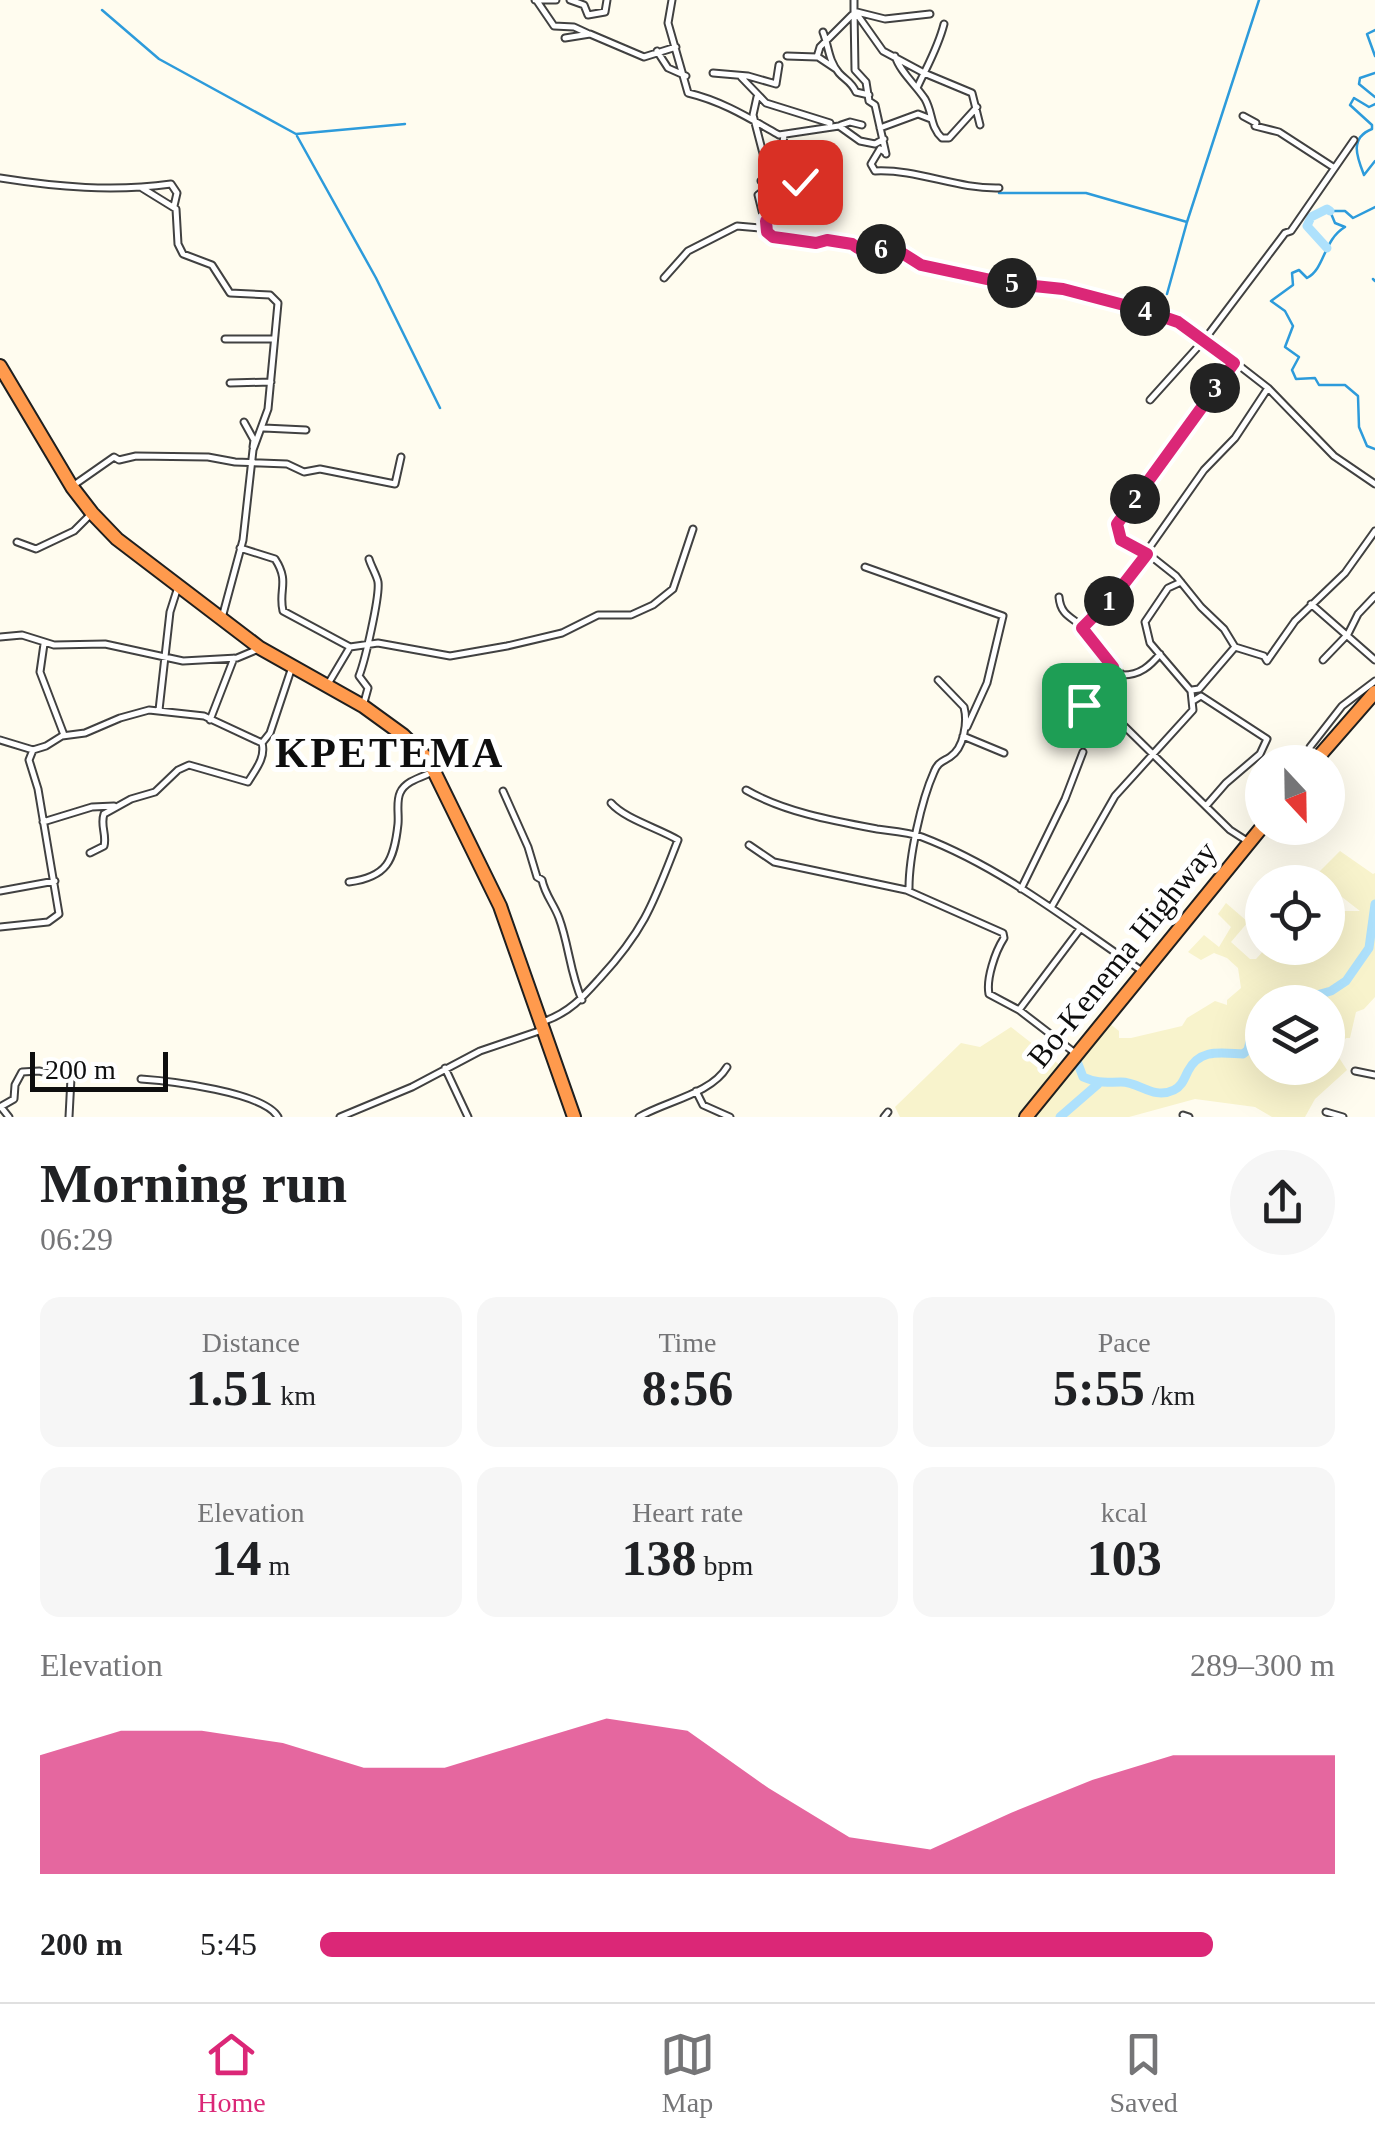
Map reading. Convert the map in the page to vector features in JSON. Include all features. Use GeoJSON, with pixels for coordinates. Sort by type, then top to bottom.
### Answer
{"type":"FeatureCollection","features":[{"type":"Feature","properties":{"kind":"highway"},"geometry":{"type":"LineString","coordinates":[[0,366],[72,487],[92,514],[129,549],[260,648],[364,706],[403,735],[436,771],[500,906],[574,1117]]}},
{"type":"Feature","properties":{"kind":"highway"},"geometry":{"type":"LineString","coordinates":[[1329,745],[1375,692]]}},
{"type":"Feature","properties":{"kind":"highway","name":"Bo-Kenema Highway"},"geometry":{"type":"LineString","coordinates":[[1026,1117],[1247,845]]}},
{"type":"Feature","properties":{"kind":"street"},"geometry":{"type":"LineString","coordinates":[[536,0],[556,0]]}},
{"type":"Feature","properties":{"kind":"street"},"geometry":{"type":"LineString","coordinates":[[536,0],[554,26],[574,27],[644,57],[676,48]]}},
{"type":"Feature","properties":{"kind":"street"},"geometry":{"type":"LineString","coordinates":[[570,0],[584,5],[588,15],[605,12],[607,0]]}},
{"type":"Feature","properties":{"kind":"street"},"geometry":{"type":"LineString","coordinates":[[672,0],[668,23],[688,93],[724,104],[784,136],[850,122],[862,125]]}},
{"type":"Feature","properties":{"kind":"street"},"geometry":{"type":"LineString","coordinates":[[854,0],[858,64],[855,70],[866,82],[884,139],[882,150],[870,164],[875,172],[900,170],[938,182],[999,188]]}},
{"type":"Feature","properties":{"kind":"street"},"geometry":{"type":"LineString","coordinates":[[854,12],[885,19],[930,14]]}},
{"type":"Feature","properties":{"kind":"street"},"geometry":{"type":"LineString","coordinates":[[818,57],[820,47],[854,12]]}},
{"type":"Feature","properties":{"kind":"street"},"geometry":{"type":"LineString","coordinates":[[854,12],[882,51],[895,56],[924,73],[972,92],[977,106],[946,139],[933,129],[930,109],[895,56]]}},
{"type":"Feature","properties":{"kind":"street"},"geometry":{"type":"LineString","coordinates":[[917,88],[931,56],[939,48],[944,24]]}},
{"type":"Feature","properties":{"kind":"street"},"geometry":{"type":"LineString","coordinates":[[823,32],[826,53],[836,69]]}},
{"type":"Feature","properties":{"kind":"street"},"geometry":{"type":"LineString","coordinates":[[565,38],[586,33]]}},
{"type":"Feature","properties":{"kind":"street"},"geometry":{"type":"LineString","coordinates":[[657,51],[668,68],[684,74]]}},
{"type":"Feature","properties":{"kind":"street"},"geometry":{"type":"LineString","coordinates":[[787,56],[818,57],[851,82],[856,92],[869,96]]}},
{"type":"Feature","properties":{"kind":"street"},"geometry":{"type":"LineString","coordinates":[[712,74],[776,84],[778,65]]}},
{"type":"Feature","properties":{"kind":"street"},"geometry":{"type":"LineString","coordinates":[[741,77],[756,90],[754,115],[766,161]]}},
{"type":"Feature","properties":{"kind":"street"},"geometry":{"type":"LineString","coordinates":[[757,97],[839,126],[882,150]]}},
{"type":"Feature","properties":{"kind":"street"},"geometry":{"type":"LineString","coordinates":[[880,128],[918,114],[931,119]]}},
{"type":"Feature","properties":{"kind":"street"},"geometry":{"type":"LineString","coordinates":[[1243,116],[1255,126],[1279,132],[1333,167]]}},
{"type":"Feature","properties":{"kind":"street"},"geometry":{"type":"LineString","coordinates":[[766,221],[774,215],[785,192],[815,187],[784,177],[779,164],[784,136]]}},
{"type":"Feature","properties":{"kind":"street"},"geometry":{"type":"LineString","coordinates":[[882,150],[884,139]]}},
{"type":"Feature","properties":{"kind":"street"},"geometry":{"type":"LineString","coordinates":[[1150,400],[1205,339],[1291,231],[1354,140]]}},
{"type":"Feature","properties":{"kind":"street"},"geometry":{"type":"LineString","coordinates":[[0,178],[61,188],[172,184],[178,244],[183,254],[212,264],[230,293],[267,294],[275,298],[278,306],[263,428],[253,450]]}},
{"type":"Feature","properties":{"kind":"street"},"geometry":{"type":"LineString","coordinates":[[761,181],[768,186],[758,195],[767,232]]}},
{"type":"Feature","properties":{"kind":"street"},"geometry":{"type":"LineString","coordinates":[[142,188],[174,207]]}},
{"type":"Feature","properties":{"kind":"street"},"geometry":{"type":"LineString","coordinates":[[664,278],[688,251],[737,226],[767,232],[773,237],[886,249],[902,253],[921,265],[1005,283],[1070,290],[1170,318],[1205,339],[1268,388],[1334,456],[1375,484]]}},
{"type":"Feature","properties":{"kind":"street"},"geometry":{"type":"LineString","coordinates":[[225,339],[274,339]]}},
{"type":"Feature","properties":{"kind":"street"},"geometry":{"type":"LineString","coordinates":[[1234,363],[1117,524],[1121,540],[1147,554],[1181,582],[1236,648]]}},
{"type":"Feature","properties":{"kind":"street"},"geometry":{"type":"LineString","coordinates":[[230,384],[270,382]]}},
{"type":"Feature","properties":{"kind":"street"},"geometry":{"type":"LineString","coordinates":[[1082,628],[1116,594],[1147,554],[1204,470],[1235,438],[1268,388]]}},
{"type":"Feature","properties":{"kind":"street"},"geometry":{"type":"LineString","coordinates":[[223,619],[240,548],[253,450],[254,440],[244,422]]}},
{"type":"Feature","properties":{"kind":"street"},"geometry":{"type":"LineString","coordinates":[[263,428],[306,430]]}},
{"type":"Feature","properties":{"kind":"street"},"geometry":{"type":"LineString","coordinates":[[72,487],[114,457],[118,460],[150,455],[287,464],[304,472],[320,469],[358,474],[395,484],[400,457]]}},
{"type":"Feature","properties":{"kind":"street"},"geometry":{"type":"LineString","coordinates":[[17,542],[36,549],[74,531],[92,514]]}},
{"type":"Feature","properties":{"kind":"street"},"geometry":{"type":"LineString","coordinates":[[240,548],[279,563],[285,584],[280,600],[283,610],[350,646],[366,642],[450,656],[544,638],[598,615],[638,613],[672,589],[693,529]]}},
{"type":"Feature","properties":{"kind":"street"},"geometry":{"type":"LineString","coordinates":[[1052,906],[1115,796],[1193,710],[1197,692],[1238,646],[1264,656],[1267,661],[1311,604],[1345,573],[1375,531]]}},
{"type":"Feature","properties":{"kind":"street"},"geometry":{"type":"LineString","coordinates":[[364,706],[368,688],[358,676],[374,626],[378,582],[369,560]]}},
{"type":"Feature","properties":{"kind":"street"},"geometry":{"type":"LineString","coordinates":[[866,567],[1002,616],[988,683],[954,754],[934,772],[906,890]]}},
{"type":"Feature","properties":{"kind":"street"},"geometry":{"type":"LineString","coordinates":[[1181,582],[1168,588],[1145,622],[1150,643],[1197,692],[1265,736],[1266,744],[1206,806]]}},
{"type":"Feature","properties":{"kind":"street"},"geometry":{"type":"LineString","coordinates":[[158,710],[170,612],[177,587]]}},
{"type":"Feature","properties":{"kind":"street"},"geometry":{"type":"LineString","coordinates":[[1323,660],[1348,634],[1358,614],[1375,596]]}},
{"type":"Feature","properties":{"kind":"street"},"geometry":{"type":"LineString","coordinates":[[1059,597],[1064,615],[1082,628],[1123,675],[1135,674],[1152,664],[1160,653]]}},
{"type":"Feature","properties":{"kind":"street"},"geometry":{"type":"LineString","coordinates":[[1311,604],[1375,660]]}},
{"type":"Feature","properties":{"kind":"street"},"geometry":{"type":"LineString","coordinates":[[0,637],[22,635],[44,643],[105,644],[183,662],[234,658],[260,648]]}},
{"type":"Feature","properties":{"kind":"street"},"geometry":{"type":"LineString","coordinates":[[44,643],[39,668],[64,736]]}},
{"type":"Feature","properties":{"kind":"street"},"geometry":{"type":"LineString","coordinates":[[328,684],[350,646]]}},
{"type":"Feature","properties":{"kind":"street"},"geometry":{"type":"LineString","coordinates":[[210,720],[234,658]]}},
{"type":"Feature","properties":{"kind":"street"},"geometry":{"type":"LineString","coordinates":[[262,743],[270,733],[292,667]]}},
{"type":"Feature","properties":{"kind":"street"},"geometry":{"type":"LineString","coordinates":[[1064,722],[1091,700],[1113,667]]}},
{"type":"Feature","properties":{"kind":"street"},"geometry":{"type":"LineString","coordinates":[[938,680],[964,707],[964,733]]}},
{"type":"Feature","properties":{"kind":"street"},"geometry":{"type":"LineString","coordinates":[[1312,745],[1342,706],[1375,681]]}},
{"type":"Feature","properties":{"kind":"street"},"geometry":{"type":"LineString","coordinates":[[1091,700],[1118,720],[1230,830],[1245,839]]}},
{"type":"Feature","properties":{"kind":"street"},"geometry":{"type":"LineString","coordinates":[[0,740],[33,750],[134,713],[158,710],[191,713],[262,743]]}},
{"type":"Feature","properties":{"kind":"street"},"geometry":{"type":"LineString","coordinates":[[964,733],[1004,753]]}},
{"type":"Feature","properties":{"kind":"street"},"geometry":{"type":"LineString","coordinates":[[90,853],[104,846],[104,814],[155,792],[189,765],[248,782],[261,760],[262,743]]}},
{"type":"Feature","properties":{"kind":"street"},"geometry":{"type":"LineString","coordinates":[[0,926],[48,922],[57,918],[60,910],[29,760],[33,750]]}},
{"type":"Feature","properties":{"kind":"street"},"geometry":{"type":"LineString","coordinates":[[1021,889],[1060,812],[1083,752]]}},
{"type":"Feature","properties":{"kind":"street"},"geometry":{"type":"LineString","coordinates":[[349,882],[372,878],[388,865],[398,830],[400,793],[407,784],[436,771]]}},
{"type":"Feature","properties":{"kind":"street"},"geometry":{"type":"LineString","coordinates":[[746,790],[803,813],[916,835],[957,850],[1052,906],[1066,922],[1142,972]]}},
{"type":"Feature","properties":{"kind":"street"},"geometry":{"type":"LineString","coordinates":[[503,791],[537,877],[559,918],[573,980],[582,1000]]}},
{"type":"Feature","properties":{"kind":"street"},"geometry":{"type":"LineString","coordinates":[[340,1117],[543,1026],[582,1000],[619,958],[650,912],[678,840],[620,813],[611,802]]}},
{"type":"Feature","properties":{"kind":"street"},"geometry":{"type":"LineString","coordinates":[[43,822],[92,807],[117,806]]}},
{"type":"Feature","properties":{"kind":"street"},"geometry":{"type":"LineString","coordinates":[[749,845],[774,862],[906,890],[1004,935],[987,990],[1075,1053]]}},
{"type":"Feature","properties":{"kind":"street"},"geometry":{"type":"LineString","coordinates":[[0,891],[55,880]]}},
{"type":"Feature","properties":{"kind":"street"},"geometry":{"type":"LineString","coordinates":[[1019,1010],[1080,929]]}},
{"type":"Feature","properties":{"kind":"street"},"geometry":{"type":"LineString","coordinates":[[639,1117],[696,1091],[722,1075],[727,1067]]}},
{"type":"Feature","properties":{"kind":"street"},"geometry":{"type":"LineString","coordinates":[[445,1068],[468,1117]]}},
{"type":"Feature","properties":{"kind":"street"},"geometry":{"type":"LineString","coordinates":[[10,1077],[40,1071],[71,1078],[68,1117]]}},
{"type":"Feature","properties":{"kind":"street"},"geometry":{"type":"LineString","coordinates":[[1355,1071],[1375,1075]]}},
{"type":"Feature","properties":{"kind":"street"},"geometry":{"type":"LineString","coordinates":[[9,1117],[1,1107],[14,1099],[14,1085],[22,1072]]}},
{"type":"Feature","properties":{"kind":"street"},"geometry":{"type":"LineString","coordinates":[[141,1079],[174,1080],[260,1100],[278,1117]]}},
{"type":"Feature","properties":{"kind":"street"},"geometry":{"type":"LineString","coordinates":[[696,1091],[702,1105],[730,1117]]}},
{"type":"Feature","properties":{"kind":"street"},"geometry":{"type":"LineString","coordinates":[[1326,1112],[1343,1117]]}},
{"type":"Feature","properties":{"kind":"shaded area"},"geometry":{"type":"Polygon","coordinates":[[[1340,851],[1375,873],[1375,997],[1356,1012],[1350,1038],[1345,1040],[1345,985],[1245,985],[1245,1085],[1330,1085],[1315,1099],[1305,1117],[1272,1117],[1255,1107],[1195,1099],[1129,1117],[1033,1117],[1109,1023],[1119,1031],[1119,1038],[1131,1038],[1182,1026],[1187,1018],[1215,1001],[1227,1005],[1227,1000],[1241,988],[1238,968],[1214,953],[1201,960],[1188,952],[1204,935],[1219,947],[1231,927],[1218,914],[1226,903],[1245,919],[1245,926],[1231,942],[1245,955],[1245,965],[1345,965],[1345,911],[1360,911],[1345,899],[1345,865],[1326,865],[1340,851]]]}},
{"type":"Feature","properties":{"kind":"shaded area"},"geometry":{"type":"Polygon","coordinates":[[[1011,1027],[1061,1066],[1019,1117],[900,1117],[895,1107],[961,1043],[980,1047],[1011,1027]]]}},
{"type":"Feature","properties":{"kind":"waterway"},"geometry":{"type":"LineString","coordinates":[[1167,294],[1259,0]]}},
{"type":"Feature","properties":{"kind":"waterway"},"geometry":{"type":"LineString","coordinates":[[102,10],[159,59],[296,134],[405,124]]}},
{"type":"Feature","properties":{"kind":"waterway"},"geometry":{"type":"LineString","coordinates":[[1375,30],[1367,34],[1375,56]]}},
{"type":"Feature","properties":{"kind":"waterway"},"geometry":{"type":"LineString","coordinates":[[1375,73],[1360,78],[1359,84],[1375,97]]}},
{"type":"Feature","properties":{"kind":"waterway"},"geometry":{"type":"LineString","coordinates":[[1375,104],[1369,107],[1354,98],[1350,105],[1372,125],[1358,143],[1357,155],[1364,175],[1375,161]]}},
{"type":"Feature","properties":{"kind":"waterway"},"geometry":{"type":"LineString","coordinates":[[297,136],[376,278],[440,408]]}},
{"type":"Feature","properties":{"kind":"waterway"},"geometry":{"type":"LineString","coordinates":[[999,193],[1086,193],[1187,222]]}},
{"type":"Feature","properties":{"kind":"waterway"},"geometry":{"type":"LineString","coordinates":[[1375,207],[1353,218],[1345,211],[1330,211],[1335,223],[1345,227],[1332,239],[1313,274],[1307,278],[1299,270],[1292,273],[1293,285],[1271,301],[1285,311],[1293,326],[1285,347],[1299,357],[1292,370],[1296,379],[1315,378],[1319,385],[1345,385],[1358,396],[1359,427],[1367,446],[1375,449]]}},
{"type":"Feature","properties":{"kind":"waterway"},"geometry":{"type":"LineString","coordinates":[[1327,248],[1307,226],[1311,217],[1330,211]]}},
{"type":"Feature","properties":{"kind":"waterway"},"geometry":{"type":"LineString","coordinates":[[1340,985],[1369,948],[1375,904]]}},
{"type":"Feature","properties":{"kind":"waterway"},"geometry":{"type":"LineString","coordinates":[[1077,1061],[1083,1077],[1166,1093],[1179,1086],[1199,1058],[1245,1052]]}},
{"type":"Feature","properties":{"kind":"waterway"},"geometry":{"type":"LineString","coordinates":[[1060,1117],[1098,1084]]}},
{"type":"Feature","properties":{"kind":"district","name":"KPETEMA"},"geometry":{"type":"Point","coordinates":[390,752]}},
{"type":"Feature","properties":{"kind":"route"},"geometry":{"type":"LineString","coordinates":[[800,182],[814,186],[790,190],[780,197],[774,215],[766,221],[767,232],[773,237],[816,243],[831,240],[864,249],[886,249],[902,253],[921,265],[1005,283],[1063,289],[1143,310],[1178,322],[1234,363],[1117,524],[1121,540],[1147,554],[1116,594],[1082,628],[1113,667],[1084,705]]}}]}
